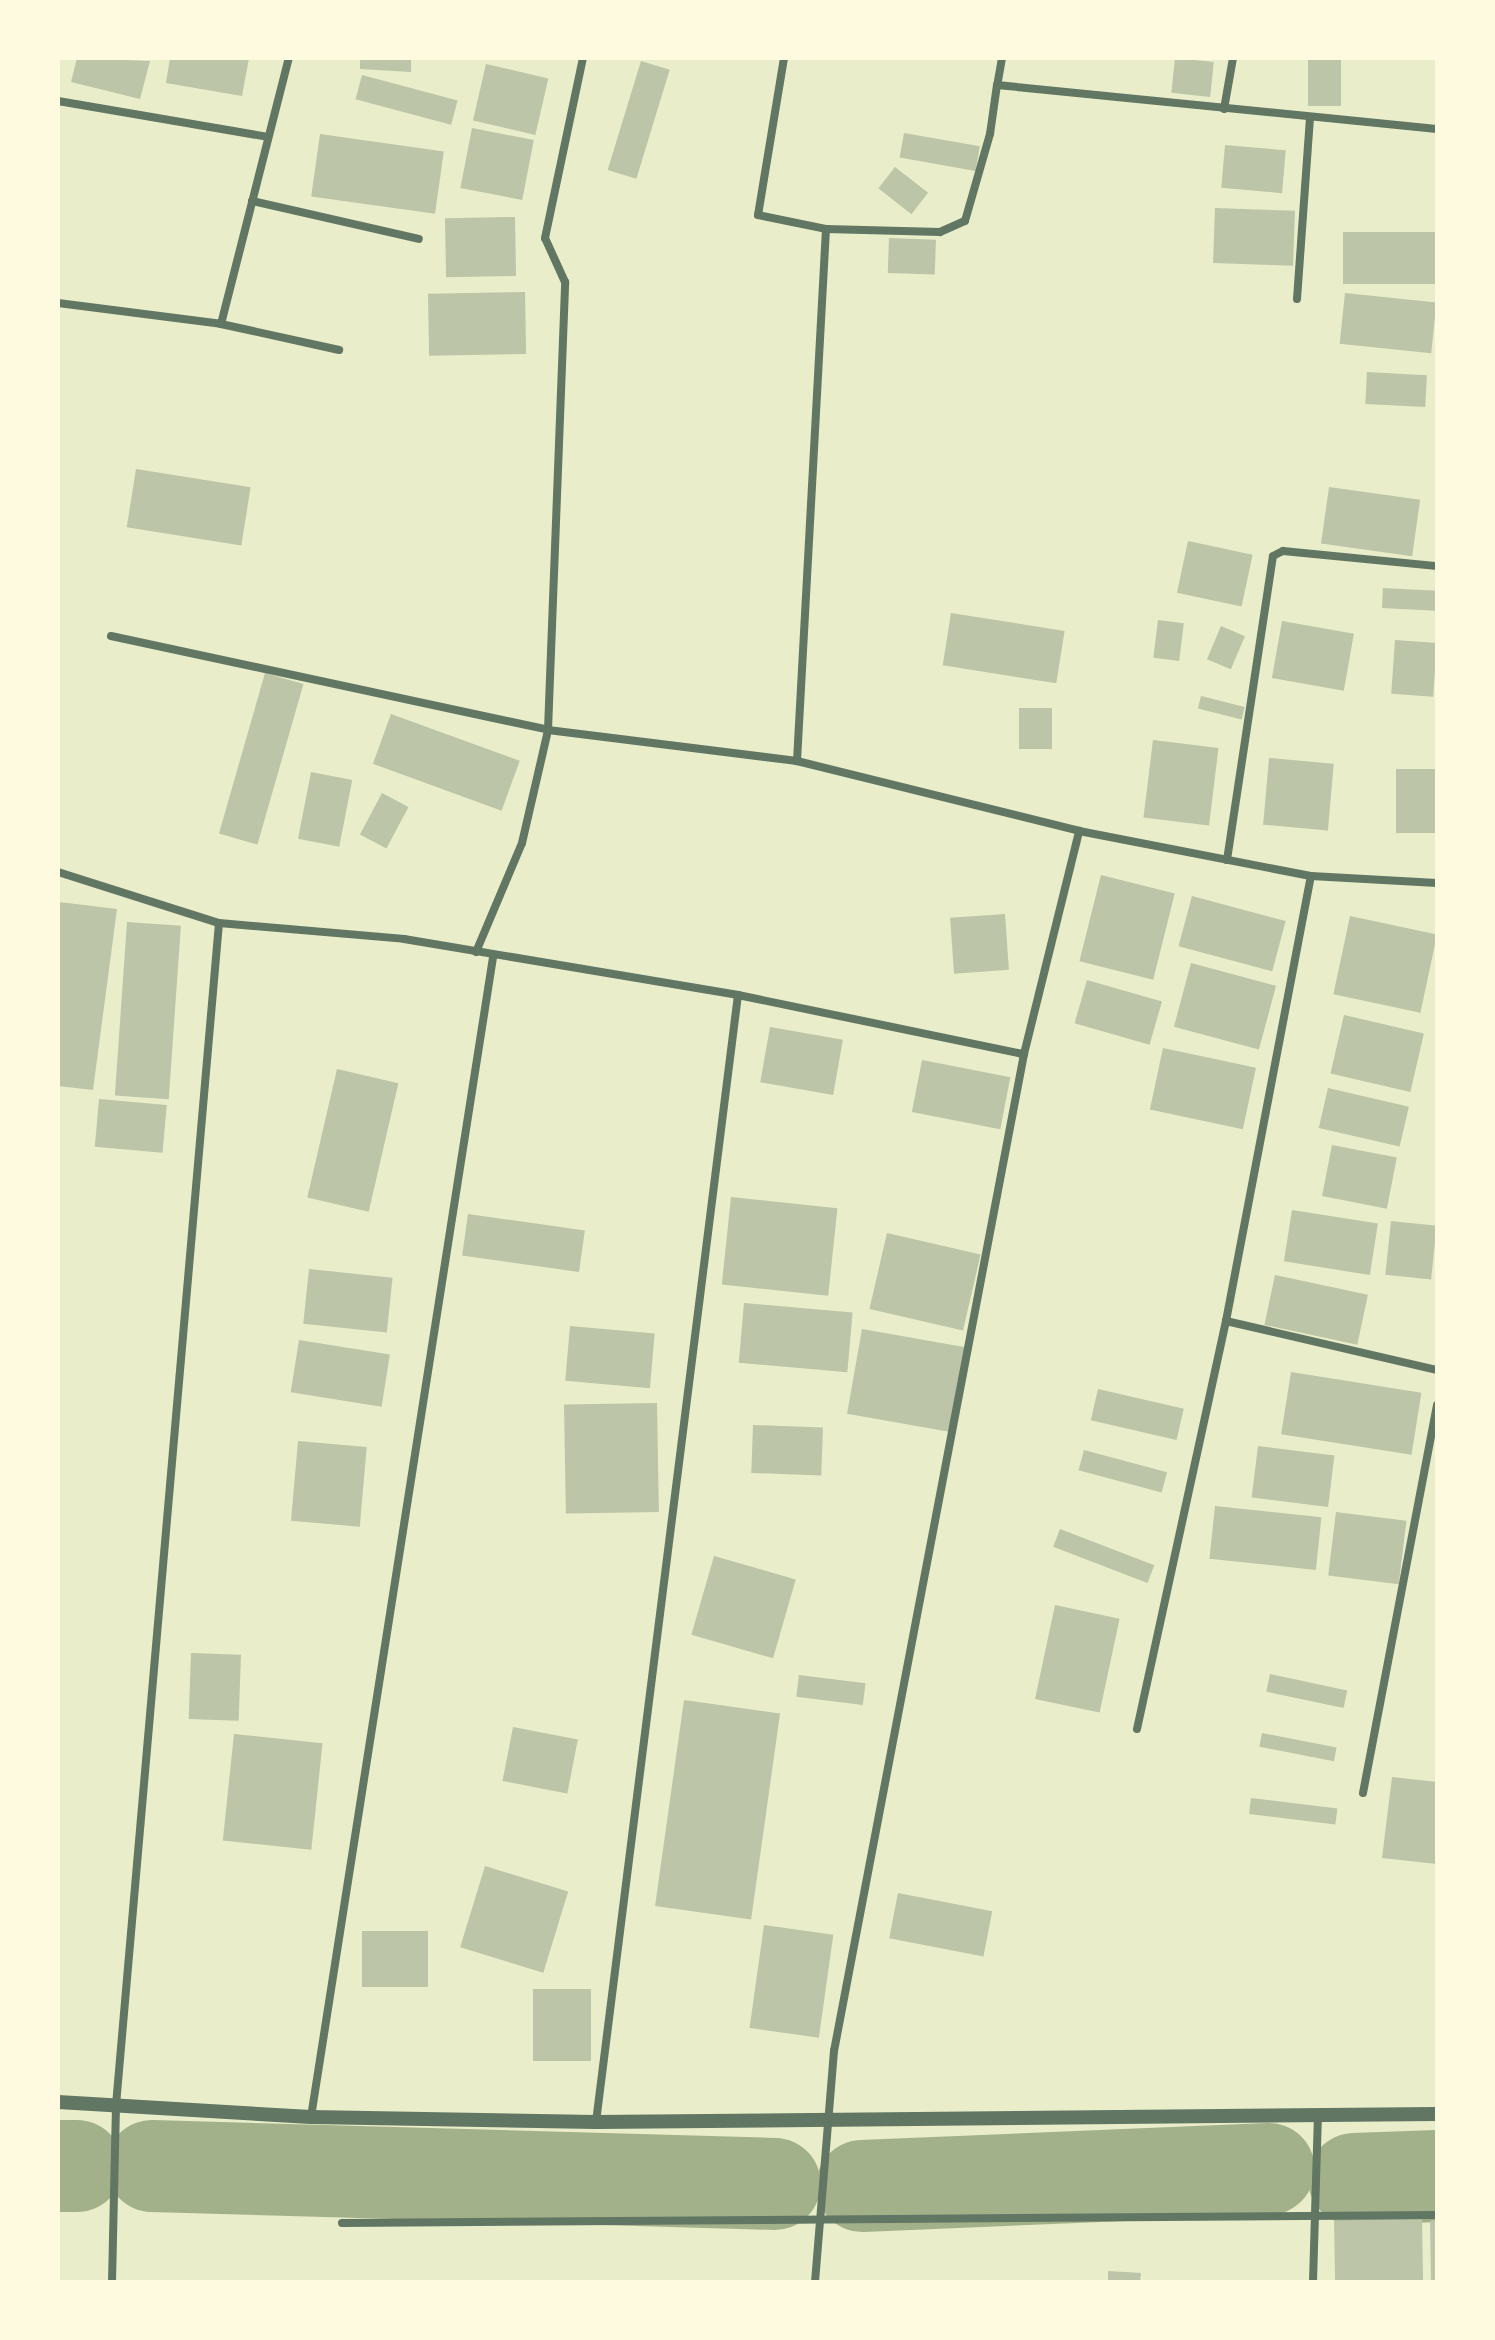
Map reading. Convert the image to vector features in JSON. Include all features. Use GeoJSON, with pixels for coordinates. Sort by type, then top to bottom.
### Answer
{"type":"FeatureCollection","features":[{"type":"Feature","properties":{"kind":"street"},"geometry":{"type":"LineString","coordinates":[[221,324],[289,58]]}},
{"type":"Feature","properties":{"kind":"street"},"geometry":{"type":"LineString","coordinates":[[476,952],[522,843],[548,730],[565,282],[545,238],[583,58]]}},
{"type":"Feature","properties":{"kind":"street"},"geometry":{"type":"LineString","coordinates":[[784,58],[758,215],[826,229],[940,232],[965,221],[990,134],[1002,58]]}},
{"type":"Feature","properties":{"kind":"street"},"geometry":{"type":"LineString","coordinates":[[1224,109],[1233,58]]}},
{"type":"Feature","properties":{"kind":"street"},"geometry":{"type":"LineString","coordinates":[[997,85],[1437,129]]}},
{"type":"Feature","properties":{"kind":"street"},"geometry":{"type":"LineString","coordinates":[[58,101],[268,137]]}},
{"type":"Feature","properties":{"kind":"street"},"geometry":{"type":"LineString","coordinates":[[1297,299],[1310,118]]}},
{"type":"Feature","properties":{"kind":"street"},"geometry":{"type":"LineString","coordinates":[[252,201],[419,239]]}},
{"type":"Feature","properties":{"kind":"street"},"geometry":{"type":"LineString","coordinates":[[797,761],[826,229]]}},
{"type":"Feature","properties":{"kind":"street"},"geometry":{"type":"LineString","coordinates":[[58,303],[221,324],[339,350]]}},
{"type":"Feature","properties":{"kind":"street"},"geometry":{"type":"LineString","coordinates":[[1227,860],[1273,556],[1283,551],[1437,566]]}},
{"type":"Feature","properties":{"kind":"street"},"geometry":{"type":"LineString","coordinates":[[111,636],[548,730],[797,761],[1079,831],[1311,876],[1437,883]]}},
{"type":"Feature","properties":{"kind":"street"},"geometry":{"type":"LineString","coordinates":[[815,2282],[825,2206],[825,2121],[1024,1054],[1079,831]]}},
{"type":"Feature","properties":{"kind":"street"},"geometry":{"type":"LineString","coordinates":[[58,872],[219,923],[404,939],[493,957],[738,995],[1024,1054]]}},
{"type":"Feature","properties":{"kind":"street"},"geometry":{"type":"LineString","coordinates":[[1137,1729],[1226,1321],[1311,876]]}},
{"type":"Feature","properties":{"kind":"street"},"geometry":{"type":"LineString","coordinates":[[112,2282],[116,2105],[219,923]]}},
{"type":"Feature","properties":{"kind":"street"},"geometry":{"type":"LineString","coordinates":[[311,2117],[493,957]]}},
{"type":"Feature","properties":{"kind":"street"},"geometry":{"type":"LineString","coordinates":[[596,2122],[738,995]]}},
{"type":"Feature","properties":{"kind":"street"},"geometry":{"type":"LineString","coordinates":[[1226,1321],[1437,1370]]}},
{"type":"Feature","properties":{"kind":"street"},"geometry":{"type":"LineString","coordinates":[[1363,1793],[1437,1405]]}},
{"type":"Feature","properties":{"kind":"street"},"geometry":{"type":"LineString","coordinates":[[58,2102],[311,2117],[596,2122],[1437,2114]]}},
{"type":"Feature","properties":{"kind":"street"},"geometry":{"type":"LineString","coordinates":[[1313,2282],[1321,2135],[1318,2116]]}},
{"type":"Feature","properties":{"kind":"street"},"geometry":{"type":"LineString","coordinates":[[342,2223],[1437,2215]]}},
{"type":"Feature","properties":{"kind":"building"},"geometry":{"type":"Polygon","coordinates":[[[77,58],[150,61],[140,99],[71,82],[77,58]]]}},
{"type":"Feature","properties":{"kind":"building"},"geometry":{"type":"Polygon","coordinates":[[[170,58],[249,58],[242,96],[166,83],[170,58]]]}},
{"type":"Feature","properties":{"kind":"building"},"geometry":{"type":"Polygon","coordinates":[[[360,58],[411,58],[411,72],[360,69],[360,58]]]}},
{"type":"Feature","properties":{"kind":"building"},"geometry":{"type":"Polygon","coordinates":[[[1175,58],[1214,62],[1210,97],[1171,93],[1175,58]]]}},
{"type":"Feature","properties":{"kind":"building"},"geometry":{"type":"Polygon","coordinates":[[[1308,58],[1341,58],[1341,106],[1308,106],[1308,58]]]}},
{"type":"Feature","properties":{"kind":"building"},"geometry":{"type":"Polygon","coordinates":[[[641,61],[670,70],[636,179],[608,170],[641,61]]]}},
{"type":"Feature","properties":{"kind":"building"},"geometry":{"type":"Polygon","coordinates":[[[486,64],[548,78],[535,135],[473,121],[486,64]]]}},
{"type":"Feature","properties":{"kind":"building"},"geometry":{"type":"Polygon","coordinates":[[[362,75],[458,101],[451,125],[356,99],[362,75]]]}},
{"type":"Feature","properties":{"kind":"building"},"geometry":{"type":"Polygon","coordinates":[[[472,128],[534,140],[522,200],[460,188],[472,128]]]}},
{"type":"Feature","properties":{"kind":"building"},"geometry":{"type":"Polygon","coordinates":[[[904,133],[980,146],[975,171],[900,158],[904,133]]]}},
{"type":"Feature","properties":{"kind":"building"},"geometry":{"type":"Polygon","coordinates":[[[320,134],[444,151],[435,214],[311,196],[320,134]]]}},
{"type":"Feature","properties":{"kind":"building"},"geometry":{"type":"Polygon","coordinates":[[[1225,145],[1286,150],[1282,193],[1221,188],[1225,145]]]}},
{"type":"Feature","properties":{"kind":"building"},"geometry":{"type":"Polygon","coordinates":[[[895,167],[928,193],[911,214],[878,188],[895,167]]]}},
{"type":"Feature","properties":{"kind":"building"},"geometry":{"type":"Polygon","coordinates":[[[1215,208],[1295,211],[1293,266],[1213,263],[1215,208]]]}},
{"type":"Feature","properties":{"kind":"building"},"geometry":{"type":"Polygon","coordinates":[[[515,217],[516,276],[446,277],[445,218],[515,217]]]}},
{"type":"Feature","properties":{"kind":"building"},"geometry":{"type":"Polygon","coordinates":[[[1343,232],[1437,232],[1437,284],[1343,284],[1343,232]]]}},
{"type":"Feature","properties":{"kind":"building"},"geometry":{"type":"Polygon","coordinates":[[[889,238],[936,240],[935,275],[888,273],[889,238]]]}},
{"type":"Feature","properties":{"kind":"building"},"geometry":{"type":"Polygon","coordinates":[[[525,292],[526,354],[429,356],[428,294],[525,292]]]}},
{"type":"Feature","properties":{"kind":"building"},"geometry":{"type":"Polygon","coordinates":[[[1345,293],[1436,303],[1431,353],[1340,344],[1345,293]]]}},
{"type":"Feature","properties":{"kind":"building"},"geometry":{"type":"Polygon","coordinates":[[[1367,372],[1427,375],[1425,407],[1365,404],[1367,372]]]}},
{"type":"Feature","properties":{"kind":"building"},"geometry":{"type":"Polygon","coordinates":[[[136,469],[251,487],[241,545],[127,527],[136,469]]]}},
{"type":"Feature","properties":{"kind":"building"},"geometry":{"type":"Polygon","coordinates":[[[1329,487],[1420,500],[1412,556],[1321,543],[1329,487]]]}},
{"type":"Feature","properties":{"kind":"building"},"geometry":{"type":"Polygon","coordinates":[[[1188,541],[1253,555],[1242,607],[1177,593],[1188,541]]]}},
{"type":"Feature","properties":{"kind":"building"},"geometry":{"type":"Polygon","coordinates":[[[1383,588],[1437,591],[1436,611],[1382,608],[1383,588]]]}},
{"type":"Feature","properties":{"kind":"building"},"geometry":{"type":"Polygon","coordinates":[[[951,613],[1065,631],[1056,683],[943,665],[951,613]]]}},
{"type":"Feature","properties":{"kind":"building"},"geometry":{"type":"Polygon","coordinates":[[[1158,620],[1184,623],[1179,661],[1153,658],[1158,620]]]}},
{"type":"Feature","properties":{"kind":"building"},"geometry":{"type":"Polygon","coordinates":[[[1282,621],[1354,634],[1344,691],[1272,678],[1282,621]]]}},
{"type":"Feature","properties":{"kind":"building"},"geometry":{"type":"Polygon","coordinates":[[[1221,626],[1245,636],[1231,669],[1207,659],[1221,626]]]}},
{"type":"Feature","properties":{"kind":"building"},"geometry":{"type":"Polygon","coordinates":[[[1395,640],[1437,643],[1433,697],[1391,694],[1395,640]]]}},
{"type":"Feature","properties":{"kind":"building"},"geometry":{"type":"Polygon","coordinates":[[[265,673],[303,684],[257,845],[219,834],[265,673]]]}},
{"type":"Feature","properties":{"kind":"building"},"geometry":{"type":"Polygon","coordinates":[[[1201,696],[1245,707],[1242,720],[1198,709],[1201,696]]]}},
{"type":"Feature","properties":{"kind":"building"},"geometry":{"type":"Polygon","coordinates":[[[1019,708],[1052,708],[1052,749],[1019,749],[1019,708]]]}},
{"type":"Feature","properties":{"kind":"building"},"geometry":{"type":"Polygon","coordinates":[[[391,714],[520,761],[502,811],[373,764],[391,714]]]}},
{"type":"Feature","properties":{"kind":"building"},"geometry":{"type":"Polygon","coordinates":[[[1153,740],[1219,748],[1209,825],[1143,817],[1153,740]]]}},
{"type":"Feature","properties":{"kind":"building"},"geometry":{"type":"Polygon","coordinates":[[[1269,758],[1334,764],[1328,830],[1263,825],[1269,758]]]}},
{"type":"Feature","properties":{"kind":"building"},"geometry":{"type":"Polygon","coordinates":[[[1396,769],[1437,769],[1437,833],[1396,833],[1396,769]]]}},
{"type":"Feature","properties":{"kind":"building"},"geometry":{"type":"Polygon","coordinates":[[[311,772],[352,780],[339,847],[298,839],[311,772]]]}},
{"type":"Feature","properties":{"kind":"building"},"geometry":{"type":"Polygon","coordinates":[[[382,793],[408,807],[386,849],[360,834],[382,793]]]}},
{"type":"Feature","properties":{"kind":"building"},"geometry":{"type":"Polygon","coordinates":[[[1101,875],[1175,893],[1153,980],[1079,961],[1101,875]]]}},
{"type":"Feature","properties":{"kind":"building"},"geometry":{"type":"Polygon","coordinates":[[[1192,896],[1286,921],[1272,971],[1179,946],[1192,896]]]}},
{"type":"Feature","properties":{"kind":"building"},"geometry":{"type":"Polygon","coordinates":[[[59,902],[117,909],[93,1090],[58,1086],[59,902]]]}},
{"type":"Feature","properties":{"kind":"building"},"geometry":{"type":"Polygon","coordinates":[[[1005,914],[1009,970],[954,974],[950,918],[1005,914]]]}},
{"type":"Feature","properties":{"kind":"building"},"geometry":{"type":"Polygon","coordinates":[[[1350,916],[1437,934],[1420,1013],[1333,994],[1350,916]]]}},
{"type":"Feature","properties":{"kind":"building"},"geometry":{"type":"Polygon","coordinates":[[[127,922],[181,926],[169,1099],[115,1096],[127,922]]]}},
{"type":"Feature","properties":{"kind":"building"},"geometry":{"type":"Polygon","coordinates":[[[1191,963],[1276,986],[1259,1050],[1174,1027],[1191,963]]]}},
{"type":"Feature","properties":{"kind":"building"},"geometry":{"type":"Polygon","coordinates":[[[1087,980],[1162,1001],[1150,1045],[1075,1023],[1087,980]]]}},
{"type":"Feature","properties":{"kind":"building"},"geometry":{"type":"Polygon","coordinates":[[[1344,1015],[1424,1033],[1410,1092],[1331,1073],[1344,1015]]]}},
{"type":"Feature","properties":{"kind":"building"},"geometry":{"type":"Polygon","coordinates":[[[770,1027],[843,1040],[833,1095],[760,1082],[770,1027]]]}},
{"type":"Feature","properties":{"kind":"building"},"geometry":{"type":"Polygon","coordinates":[[[1163,1048],[1256,1068],[1243,1129],[1150,1110],[1163,1048]]]}},
{"type":"Feature","properties":{"kind":"building"},"geometry":{"type":"Polygon","coordinates":[[[922,1060],[1010,1077],[1000,1129],[912,1112],[922,1060]]]}},
{"type":"Feature","properties":{"kind":"building"},"geometry":{"type":"Polygon","coordinates":[[[337,1069],[398,1083],[369,1212],[307,1198],[337,1069]]]}},
{"type":"Feature","properties":{"kind":"building"},"geometry":{"type":"Polygon","coordinates":[[[1328,1088],[1409,1107],[1400,1147],[1319,1128],[1328,1088]]]}},
{"type":"Feature","properties":{"kind":"building"},"geometry":{"type":"Polygon","coordinates":[[[99,1099],[167,1105],[163,1153],[95,1147],[99,1099]]]}},
{"type":"Feature","properties":{"kind":"building"},"geometry":{"type":"Polygon","coordinates":[[[1332,1145],[1397,1158],[1387,1209],[1322,1196],[1332,1145]]]}},
{"type":"Feature","properties":{"kind":"building"},"geometry":{"type":"Polygon","coordinates":[[[731,1197],[837,1208],[828,1296],[722,1285],[731,1197]]]}},
{"type":"Feature","properties":{"kind":"building"},"geometry":{"type":"Polygon","coordinates":[[[1292,1210],[1378,1224],[1370,1275],[1284,1261],[1292,1210]]]}},
{"type":"Feature","properties":{"kind":"building"},"geometry":{"type":"Polygon","coordinates":[[[468,1214],[585,1230],[579,1272],[462,1256],[468,1214]]]}},
{"type":"Feature","properties":{"kind":"building"},"geometry":{"type":"Polygon","coordinates":[[[1391,1221],[1437,1226],[1431,1280],[1385,1275],[1391,1221]]]}},
{"type":"Feature","properties":{"kind":"building"},"geometry":{"type":"Polygon","coordinates":[[[887,1233],[981,1255],[963,1331],[869,1309],[887,1233]]]}},
{"type":"Feature","properties":{"kind":"building"},"geometry":{"type":"Polygon","coordinates":[[[309,1269],[393,1278],[387,1332],[303,1324],[309,1269]]]}},
{"type":"Feature","properties":{"kind":"building"},"geometry":{"type":"Polygon","coordinates":[[[1275,1275],[1368,1295],[1357,1345],[1264,1325],[1275,1275]]]}},
{"type":"Feature","properties":{"kind":"building"},"geometry":{"type":"Polygon","coordinates":[[[744,1303],[853,1312],[847,1372],[739,1363],[744,1303]]]}},
{"type":"Feature","properties":{"kind":"building"},"geometry":{"type":"Polygon","coordinates":[[[570,1326],[655,1333],[650,1388],[565,1381],[570,1326]]]}},
{"type":"Feature","properties":{"kind":"building"},"geometry":{"type":"Polygon","coordinates":[[[862,1329],[965,1347],[950,1432],[847,1414],[862,1329]]]}},
{"type":"Feature","properties":{"kind":"building"},"geometry":{"type":"Polygon","coordinates":[[[299,1340],[390,1354],[382,1407],[291,1392],[299,1340]]]}},
{"type":"Feature","properties":{"kind":"building"},"geometry":{"type":"Polygon","coordinates":[[[1291,1372],[1421,1393],[1412,1455],[1281,1434],[1291,1372]]]}},
{"type":"Feature","properties":{"kind":"building"},"geometry":{"type":"Polygon","coordinates":[[[1098,1389],[1184,1409],[1177,1440],[1091,1420],[1098,1389]]]}},
{"type":"Feature","properties":{"kind":"building"},"geometry":{"type":"Polygon","coordinates":[[[657,1403],[659,1512],[566,1514],[564,1405],[657,1403]]]}},
{"type":"Feature","properties":{"kind":"building"},"geometry":{"type":"Polygon","coordinates":[[[753,1425],[823,1427],[821,1475],[751,1473],[753,1425]]]}},
{"type":"Feature","properties":{"kind":"building"},"geometry":{"type":"Polygon","coordinates":[[[298,1441],[367,1447],[360,1527],[291,1521],[298,1441]]]}},
{"type":"Feature","properties":{"kind":"building"},"geometry":{"type":"Polygon","coordinates":[[[1258,1446],[1334,1455],[1328,1507],[1252,1498],[1258,1446]]]}},
{"type":"Feature","properties":{"kind":"building"},"geometry":{"type":"Polygon","coordinates":[[[1084,1450],[1167,1472],[1162,1493],[1079,1470],[1084,1450]]]}},
{"type":"Feature","properties":{"kind":"building"},"geometry":{"type":"Polygon","coordinates":[[[1215,1506],[1321,1517],[1316,1570],[1209,1559],[1215,1506]]]}},
{"type":"Feature","properties":{"kind":"building"},"geometry":{"type":"Polygon","coordinates":[[[1336,1512],[1406,1521],[1399,1584],[1328,1576],[1336,1512]]]}},
{"type":"Feature","properties":{"kind":"building"},"geometry":{"type":"Polygon","coordinates":[[[1060,1529],[1154,1565],[1147,1583],[1053,1547],[1060,1529]]]}},
{"type":"Feature","properties":{"kind":"building"},"geometry":{"type":"Polygon","coordinates":[[[714,1556],[796,1579],[773,1658],[691,1635],[714,1556]]]}},
{"type":"Feature","properties":{"kind":"building"},"geometry":{"type":"Polygon","coordinates":[[[1055,1605],[1120,1619],[1100,1713],[1035,1699],[1055,1605]]]}},
{"type":"Feature","properties":{"kind":"building"},"geometry":{"type":"Polygon","coordinates":[[[191,1653],[241,1655],[239,1721],[189,1719],[191,1653]]]}},
{"type":"Feature","properties":{"kind":"building"},"geometry":{"type":"Polygon","coordinates":[[[1270,1674],[1347,1690],[1344,1708],[1266,1692],[1270,1674]]]}},
{"type":"Feature","properties":{"kind":"building"},"geometry":{"type":"Polygon","coordinates":[[[799,1675],[866,1683],[863,1705],[796,1697],[799,1675]]]}},
{"type":"Feature","properties":{"kind":"building"},"geometry":{"type":"Polygon","coordinates":[[[684,1700],[780,1713],[751,1919],[655,1906],[684,1700]]]}},
{"type":"Feature","properties":{"kind":"building"},"geometry":{"type":"Polygon","coordinates":[[[513,1727],[578,1740],[567,1794],[503,1781],[513,1727]]]}},
{"type":"Feature","properties":{"kind":"building"},"geometry":{"type":"Polygon","coordinates":[[[1262,1733],[1337,1748],[1334,1761],[1259,1747],[1262,1733]]]}},
{"type":"Feature","properties":{"kind":"building"},"geometry":{"type":"Polygon","coordinates":[[[234,1734],[323,1743],[311,1850],[223,1840],[234,1734]]]}},
{"type":"Feature","properties":{"kind":"building"},"geometry":{"type":"Polygon","coordinates":[[[1392,1777],[1437,1782],[1437,1864],[1382,1858],[1392,1777]]]}},
{"type":"Feature","properties":{"kind":"building"},"geometry":{"type":"Polygon","coordinates":[[[1251,1798],[1337,1809],[1335,1824],[1249,1814],[1251,1798]]]}},
{"type":"Feature","properties":{"kind":"building"},"geometry":{"type":"Polygon","coordinates":[[[485,1866],[568,1891],[543,1973],[460,1947],[485,1866]]]}},
{"type":"Feature","properties":{"kind":"building"},"geometry":{"type":"Polygon","coordinates":[[[898,1893],[992,1911],[983,1956],[889,1938],[898,1893]]]}},
{"type":"Feature","properties":{"kind":"building"},"geometry":{"type":"Polygon","coordinates":[[[764,1925],[833,1935],[819,2038],[750,2028],[764,1925]]]}},
{"type":"Feature","properties":{"kind":"building"},"geometry":{"type":"Polygon","coordinates":[[[362,1931],[428,1931],[428,1987],[362,1987],[362,1931]]]}},
{"type":"Feature","properties":{"kind":"building"},"geometry":{"type":"Polygon","coordinates":[[[533,1989],[591,1989],[591,2061],[533,2061],[533,1989]]]}},
{"type":"Feature","properties":{"kind":"building"},"geometry":{"type":"Polygon","coordinates":[[[1422,2219],[1423,2282],[1335,2282],[1334,2221],[1422,2219]]]}},
{"type":"Feature","properties":{"kind":"building"},"geometry":{"type":"Polygon","coordinates":[[[1437,2220],[1437,2282],[1431,2282],[1430,2221],[1437,2220]]]}},
{"type":"Feature","properties":{"kind":"building"},"geometry":{"type":"Polygon","coordinates":[[[1108,2271],[1141,2273],[1140,2282],[1108,2282],[1108,2271]]]}},
{"type":"Feature","properties":{"kind":"waterway"},"geometry":{"type":"LineString","coordinates":[[58,2166],[77,2166]]}},
{"type":"Feature","properties":{"kind":"waterway"},"geometry":{"type":"LineString","coordinates":[[152,2166],[775,2184]]}},
{"type":"Feature","properties":{"kind":"waterway"},"geometry":{"type":"LineString","coordinates":[[862,2186],[1269,2169]]}},
{"type":"Feature","properties":{"kind":"waterway"},"geometry":{"type":"LineString","coordinates":[[1354,2179],[1437,2176]]}}]}
